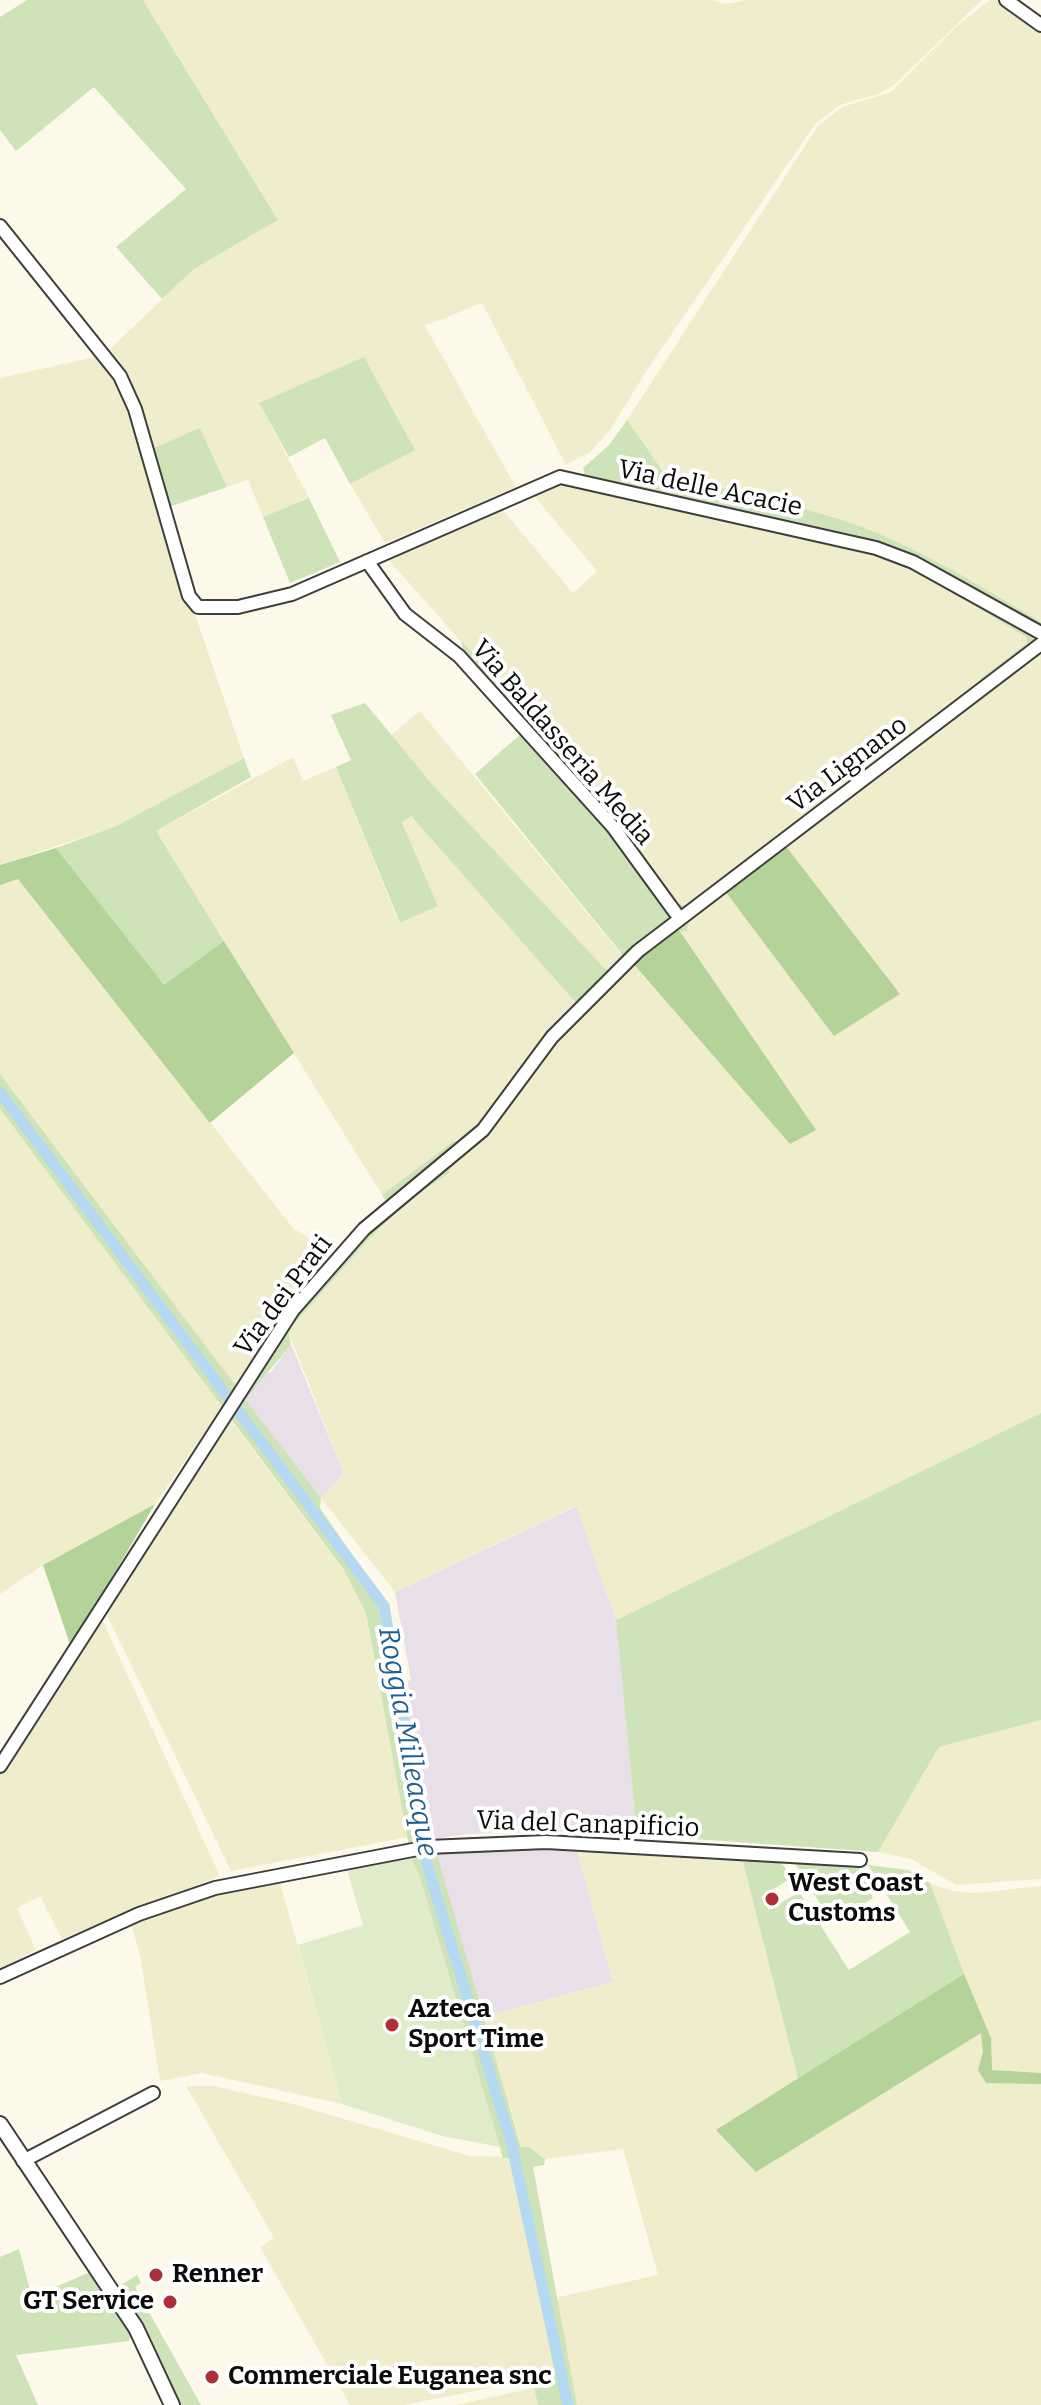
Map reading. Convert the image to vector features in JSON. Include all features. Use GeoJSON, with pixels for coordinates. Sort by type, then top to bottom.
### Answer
{"type":"FeatureCollection","features":[{"type":"Feature","properties":{"kind":"street"},"geometry":{"type":"LineString","coordinates":[[1006,0],[1041,25]]}},
{"type":"Feature","properties":{"kind":"street"},"geometry":{"type":"LineString","coordinates":[[0,226],[120,376],[135,409],[194,604],[212,609],[275,599],[367,561]]}},
{"type":"Feature","properties":{"kind":"street","name":"Via delle Acacie"},"geometry":{"type":"LineString","coordinates":[[367,561],[565,476],[599,487],[876,548],[913,562],[1041,633]]}},
{"type":"Feature","properties":{"kind":"street","name":"Via Baldasseria Media"},"geometry":{"type":"LineString","coordinates":[[367,561],[405,614],[459,656],[613,827],[680,919]]}},
{"type":"Feature","properties":{"kind":"street","name":"Via Lignano"},"geometry":{"type":"LineString","coordinates":[[680,919],[1041,644]]}},
{"type":"Feature","properties":{"kind":"street","name":"Via dei Prati"},"geometry":{"type":"LineString","coordinates":[[0,1766],[293,1310],[364,1229],[483,1130],[552,1037],[638,951],[680,919]]}},
{"type":"Feature","properties":{"kind":"street","name":"Via del Canapificio"},"geometry":{"type":"LineString","coordinates":[[0,1977],[139,1914],[202,1892],[263,1876],[428,1847],[546,1842],[860,1860]]}},
{"type":"Feature","properties":{"kind":"street"},"geometry":{"type":"LineString","coordinates":[[23,2161],[153,2093]]}},
{"type":"Feature","properties":{"kind":"street"},"geometry":{"type":"LineString","coordinates":[[0,2124],[136,2328],[172,2405]]}},
{"type":"Feature","properties":{"kind":"shaded area"},"geometry":{"type":"Polygon","coordinates":[[[143,0],[711,0],[725,4],[748,0],[982,0],[895,84],[881,93],[840,105],[815,124],[647,370],[610,430],[589,453],[566,465],[482,303],[425,326],[516,487],[385,543],[350,484],[415,449],[259,403],[309,498],[263,517],[248,480],[227,487],[200,429],[154,448],[135,391],[110,349],[194,269],[278,220],[143,0]]]}},
{"type":"Feature","properties":{"kind":"shaded area"},"geometry":{"type":"Polygon","coordinates":[[[990,0],[1002,0],[1041,31],[1041,622],[940,564],[838,518],[665,476],[627,420],[818,126],[842,107],[891,92],[957,26],[990,0]]]}},
{"type":"Feature","properties":{"kind":"shaded area"},"geometry":{"type":"Polygon","coordinates":[[[100,356],[129,407],[181,591],[194,611],[244,758],[116,826],[0,865],[0,378],[100,356]]]}},
{"type":"Feature","properties":{"kind":"shaded area"},"geometry":{"type":"Polygon","coordinates":[[[565,481],[867,551],[907,565],[998,618],[1026,638],[1027,643],[981,678],[979,685],[819,808],[687,905],[679,905],[497,682],[386,557],[500,507],[573,593],[597,571],[530,491],[565,481]]]}},
{"type":"Feature","properties":{"kind":"shaded area"},"geometry":{"type":"Polygon","coordinates":[[[1041,650],[1041,1413],[616,1620],[576,1506],[395,1592],[321,1498],[344,1474],[288,1331],[367,1241],[407,1202],[450,1174],[448,1167],[483,1137],[550,1046],[631,961],[790,1144],[815,1130],[681,932],[687,931],[690,917],[725,891],[900,994],[785,845],[1041,650]]]}},
{"type":"Feature","properties":{"kind":"shaded area"},"geometry":{"type":"Polygon","coordinates":[[[420,711],[622,955],[607,972],[432,784],[391,735],[420,711]]]}},
{"type":"Feature","properties":{"kind":"shaded area"},"geometry":{"type":"Polygon","coordinates":[[[293,757],[303,781],[336,767],[399,923],[438,906],[402,821],[411,816],[577,1003],[482,1126],[456,1149],[382,1195],[156,831],[293,757]]]}},
{"type":"Feature","properties":{"kind":"shaded area"},"geometry":{"type":"Polygon","coordinates":[[[18,878],[293,1228],[310,1239],[327,1261],[296,1298],[236,1386],[0,1074],[0,885],[18,878]]]}},
{"type":"Feature","properties":{"kind":"shaded area"},"geometry":{"type":"Polygon","coordinates":[[[0,1109],[222,1407],[155,1504],[43,1565],[0,1594],[0,1109]]]}},
{"type":"Feature","properties":{"kind":"shaded area"},"geometry":{"type":"Polygon","coordinates":[[[291,1344],[344,1474],[321,1498],[246,1400],[262,1376],[271,1372],[291,1344]]]}},
{"type":"Feature","properties":{"kind":"shaded area"},"geometry":{"type":"Polygon","coordinates":[[[231,1420],[343,1570],[366,1613],[408,1837],[231,1871],[105,1611],[231,1420]]]}},
{"type":"Feature","properties":{"kind":"shaded area"},"geometry":{"type":"Polygon","coordinates":[[[577,1506],[616,1620],[637,1835],[596,1831],[466,1834],[433,1839],[401,1683],[411,1680],[395,1592],[577,1506]]]}},
{"type":"Feature","properties":{"kind":"shaded area"},"geometry":{"type":"Polygon","coordinates":[[[100,1615],[220,1876],[62,1939],[40,1896],[17,1908],[36,1950],[0,1968],[0,1773],[100,1615]]]}},
{"type":"Feature","properties":{"kind":"shaded area"},"geometry":{"type":"Polygon","coordinates":[[[1041,1720],[1041,1879],[956,1885],[911,1859],[878,1852],[939,1747],[1041,1720]]]}},
{"type":"Feature","properties":{"kind":"shaded area"},"geometry":{"type":"Polygon","coordinates":[[[476,1846],[577,1849],[613,1982],[483,2017],[435,1850],[476,1846]]]}},
{"type":"Feature","properties":{"kind":"shaded area"},"geometry":{"type":"Polygon","coordinates":[[[577,1849],[743,1862],[798,2079],[963,1974],[930,1883],[952,1891],[976,1893],[1041,1886],[1041,2405],[577,2405],[556,2305],[559,2297],[658,2275],[623,2149],[545,2159],[529,2147],[522,2147],[483,2017],[613,1982],[577,1849]]]}},
{"type":"Feature","properties":{"kind":"shaded area"},"geometry":{"type":"Polygon","coordinates":[[[279,1879],[342,2104],[202,2073],[160,2081],[140,1955],[131,1924],[182,1904],[279,1879]]]}},
{"type":"Feature","properties":{"kind":"shaded area"},"geometry":{"type":"Polygon","coordinates":[[[186,2086],[213,2086],[293,2104],[470,2156],[511,2157],[555,2375],[404,2405],[350,2405],[260,2247],[274,2238],[186,2086]]]}},
{"type":"Feature","properties":{"kind":"shaded area"},"geometry":{"type":"Polygon","coordinates":[[[534,2388],[538,2405],[455,2405],[534,2388]]]}},
{"type":"Feature","properties":{"kind":"green space"},"geometry":{"type":"Polygon","coordinates":[[[27,0],[143,0],[278,220],[194,269],[162,299],[116,247],[186,189],[94,87],[16,151],[0,130],[0,17],[27,0]]]}},
{"type":"Feature","properties":{"kind":"green space"},"geometry":{"type":"Polygon","coordinates":[[[364,357],[415,450],[350,484],[325,438],[289,457],[259,403],[364,357]]]}},
{"type":"Feature","properties":{"kind":"green space"},"geometry":{"type":"Polygon","coordinates":[[[627,420],[666,476],[818,513],[892,539],[1041,622],[1041,650],[690,917],[687,931],[681,932],[677,928],[611,982],[551,1045],[478,1139],[448,1167],[450,1173],[407,1202],[367,1241],[288,1331],[291,1344],[246,1400],[321,1498],[320,1508],[382,1598],[376,1601],[383,1623],[398,1715],[409,1713],[432,1837],[521,2147],[529,2147],[545,2159],[544,2165],[533,2167],[577,2405],[538,2405],[532,2380],[555,2375],[517,2185],[511,2158],[503,2158],[411,1857],[366,1613],[343,1569],[0,1109],[0,1074],[236,1386],[296,1298],[386,1201],[382,1195],[454,1141],[456,1148],[482,1126],[577,1004],[411,816],[402,822],[438,906],[400,923],[336,767],[351,760],[331,715],[365,703],[432,784],[607,971],[622,954],[475,774],[522,733],[464,663],[462,641],[679,905],[688,905],[979,685],[981,678],[1027,643],[1026,637],[870,541],[585,476],[583,468],[609,445],[627,420]]]}},
{"type":"Feature","properties":{"kind":"green space"},"geometry":{"type":"Polygon","coordinates":[[[200,428],[227,487],[169,507],[154,448],[200,428]]]}},
{"type":"Feature","properties":{"kind":"green space"},"geometry":{"type":"Polygon","coordinates":[[[309,498],[340,562],[290,583],[263,517],[309,498]]]}},
{"type":"Feature","properties":{"kind":"green space"},"geometry":{"type":"Polygon","coordinates":[[[244,758],[251,777],[156,831],[224,941],[164,986],[56,848],[116,826],[244,758]]]}},
{"type":"Feature","properties":{"kind":"green space"},"geometry":{"type":"Polygon","coordinates":[[[785,845],[900,994],[834,1036],[725,891],[785,845]]]}},
{"type":"Feature","properties":{"kind":"green space"},"geometry":{"type":"Polygon","coordinates":[[[56,848],[164,985],[224,941],[294,1053],[210,1123],[18,879],[0,885],[0,865],[56,848]]]}},
{"type":"Feature","properties":{"kind":"green space"},"geometry":{"type":"Polygon","coordinates":[[[677,927],[816,1130],[790,1144],[631,961],[677,927]]]}},
{"type":"Feature","properties":{"kind":"green space"},"geometry":{"type":"Polygon","coordinates":[[[1041,1413],[1041,1720],[939,1747],[878,1852],[637,1835],[616,1620],[1041,1413]]]}},
{"type":"Feature","properties":{"kind":"green space"},"geometry":{"type":"Polygon","coordinates":[[[155,1504],[71,1647],[43,1565],[155,1504]]]}},
{"type":"Feature","properties":{"kind":"green space"},"geometry":{"type":"Polygon","coordinates":[[[577,1849],[774,1860],[784,1866],[791,1878],[761,1897],[769,1910],[799,1892],[849,1970],[910,1932],[868,1865],[908,1870],[930,1883],[964,1974],[798,2079],[743,1862],[577,1849]]]}},
{"type":"Feature","properties":{"kind":"green space","name":"Azteca Sport Time"},"geometry":{"type":"Polygon","coordinates":[[[411,1857],[420,1877],[500,2147],[442,2136],[342,2104],[298,1945],[363,1925],[346,1867],[411,1857]]]}},
{"type":"Feature","properties":{"kind":"green space"},"geometry":{"type":"Polygon","coordinates":[[[794,1862],[857,1864],[873,1898],[832,1923],[794,1862]]]}},
{"type":"Feature","properties":{"kind":"green space"},"geometry":{"type":"Polygon","coordinates":[[[964,1974],[991,2038],[992,2070],[1041,2073],[1041,2084],[986,2083],[978,2070],[983,2052],[981,2033],[756,2172],[716,2130],[964,1974]]]}},
{"type":"Feature","properties":{"kind":"green space"},"geometry":{"type":"Polygon","coordinates":[[[19,2249],[32,2297],[90,2272],[132,2330],[129,2341],[16,2355],[38,2405],[0,2405],[0,2257],[19,2249]]]}},
{"type":"Feature","properties":{"kind":"green space"},"geometry":{"type":"Polygon","coordinates":[[[137,2275],[141,2283],[135,2287],[201,2405],[179,2405],[140,2320],[118,2287],[137,2275]]]}},
{"type":"Feature","properties":{"kind":"waterway","name":"Roggia Milleacque"},"geometry":{"type":"LineString","coordinates":[[0,1092],[384,1606],[419,1812],[419,1838],[511,2142],[568,2405]]}},
{"type":"Feature","properties":{"kind":"place","name":"West Coast Customs"},"geometry":{"type":"Point","coordinates":[772,1899]}},
{"type":"Feature","properties":{"kind":"place","name":"Azteca Sport Time"},"geometry":{"type":"Point","coordinates":[392,2025]}},
{"type":"Feature","properties":{"kind":"place","name":"Renner"},"geometry":{"type":"Point","coordinates":[156,2275]}},
{"type":"Feature","properties":{"kind":"place","name":"GT Service"},"geometry":{"type":"Point","coordinates":[170,2302]}},
{"type":"Feature","properties":{"kind":"place","name":"Commerciale Euganea snc"},"geometry":{"type":"Point","coordinates":[212,2377]}}]}
